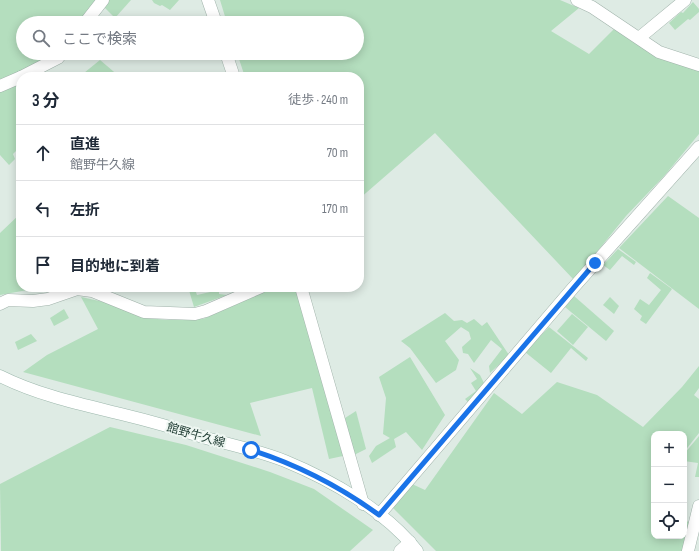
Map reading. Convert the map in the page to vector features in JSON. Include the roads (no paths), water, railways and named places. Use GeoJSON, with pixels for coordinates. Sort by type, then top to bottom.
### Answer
{"type":"FeatureCollection","features":[{"type":"Feature","properties":{"kind":"street"},"geometry":{"type":"LineString","coordinates":[[90,16],[103,0]]}},
{"type":"Feature","properties":{"kind":"street"},"geometry":{"type":"LineString","coordinates":[[208,0],[214,16]]}},
{"type":"Feature","properties":{"kind":"street"},"geometry":{"type":"LineString","coordinates":[[577,0],[592,7],[659,52],[699,65]]}},
{"type":"Feature","properties":{"kind":"street"},"geometry":{"type":"LineString","coordinates":[[639,38],[685,0]]}},
{"type":"Feature","properties":{"kind":"street"},"geometry":{"type":"LineString","coordinates":[[40,72],[55,60]]}},
{"type":"Feature","properties":{"kind":"street"},"geometry":{"type":"LineString","coordinates":[[228,60],[232,72]]}},
{"type":"Feature","properties":{"kind":"street"},"geometry":{"type":"LineString","coordinates":[[0,86],[16,79]]}},
{"type":"Feature","properties":{"kind":"street"},"geometry":{"type":"LineString","coordinates":[[379,515],[573,288],[699,147]]}},
{"type":"Feature","properties":{"kind":"street"},"geometry":{"type":"LineString","coordinates":[[0,304],[8,300],[33,301],[56,292]]}},
{"type":"Feature","properties":{"kind":"street"},"geometry":{"type":"LineString","coordinates":[[94,292],[144,312],[183,314],[206,311],[250,292]]}},
{"type":"Feature","properties":{"kind":"street"},"geometry":{"type":"LineString","coordinates":[[302,292],[364,504]]}},
{"type":"Feature","properties":{"kind":"street","name":"館野牛久線"},"geometry":{"type":"LineString","coordinates":[[0,376],[16,384],[62,399],[139,418],[284,461],[338,487],[364,504],[379,515],[413,546]]}},
{"type":"Feature","properties":{"kind":"street"},"geometry":{"type":"LineString","coordinates":[[688,551],[699,506]]}},
{"type":"Feature","properties":{"kind":"street"},"geometry":{"type":"LineString","coordinates":[[400,551],[413,546]]}}]}
